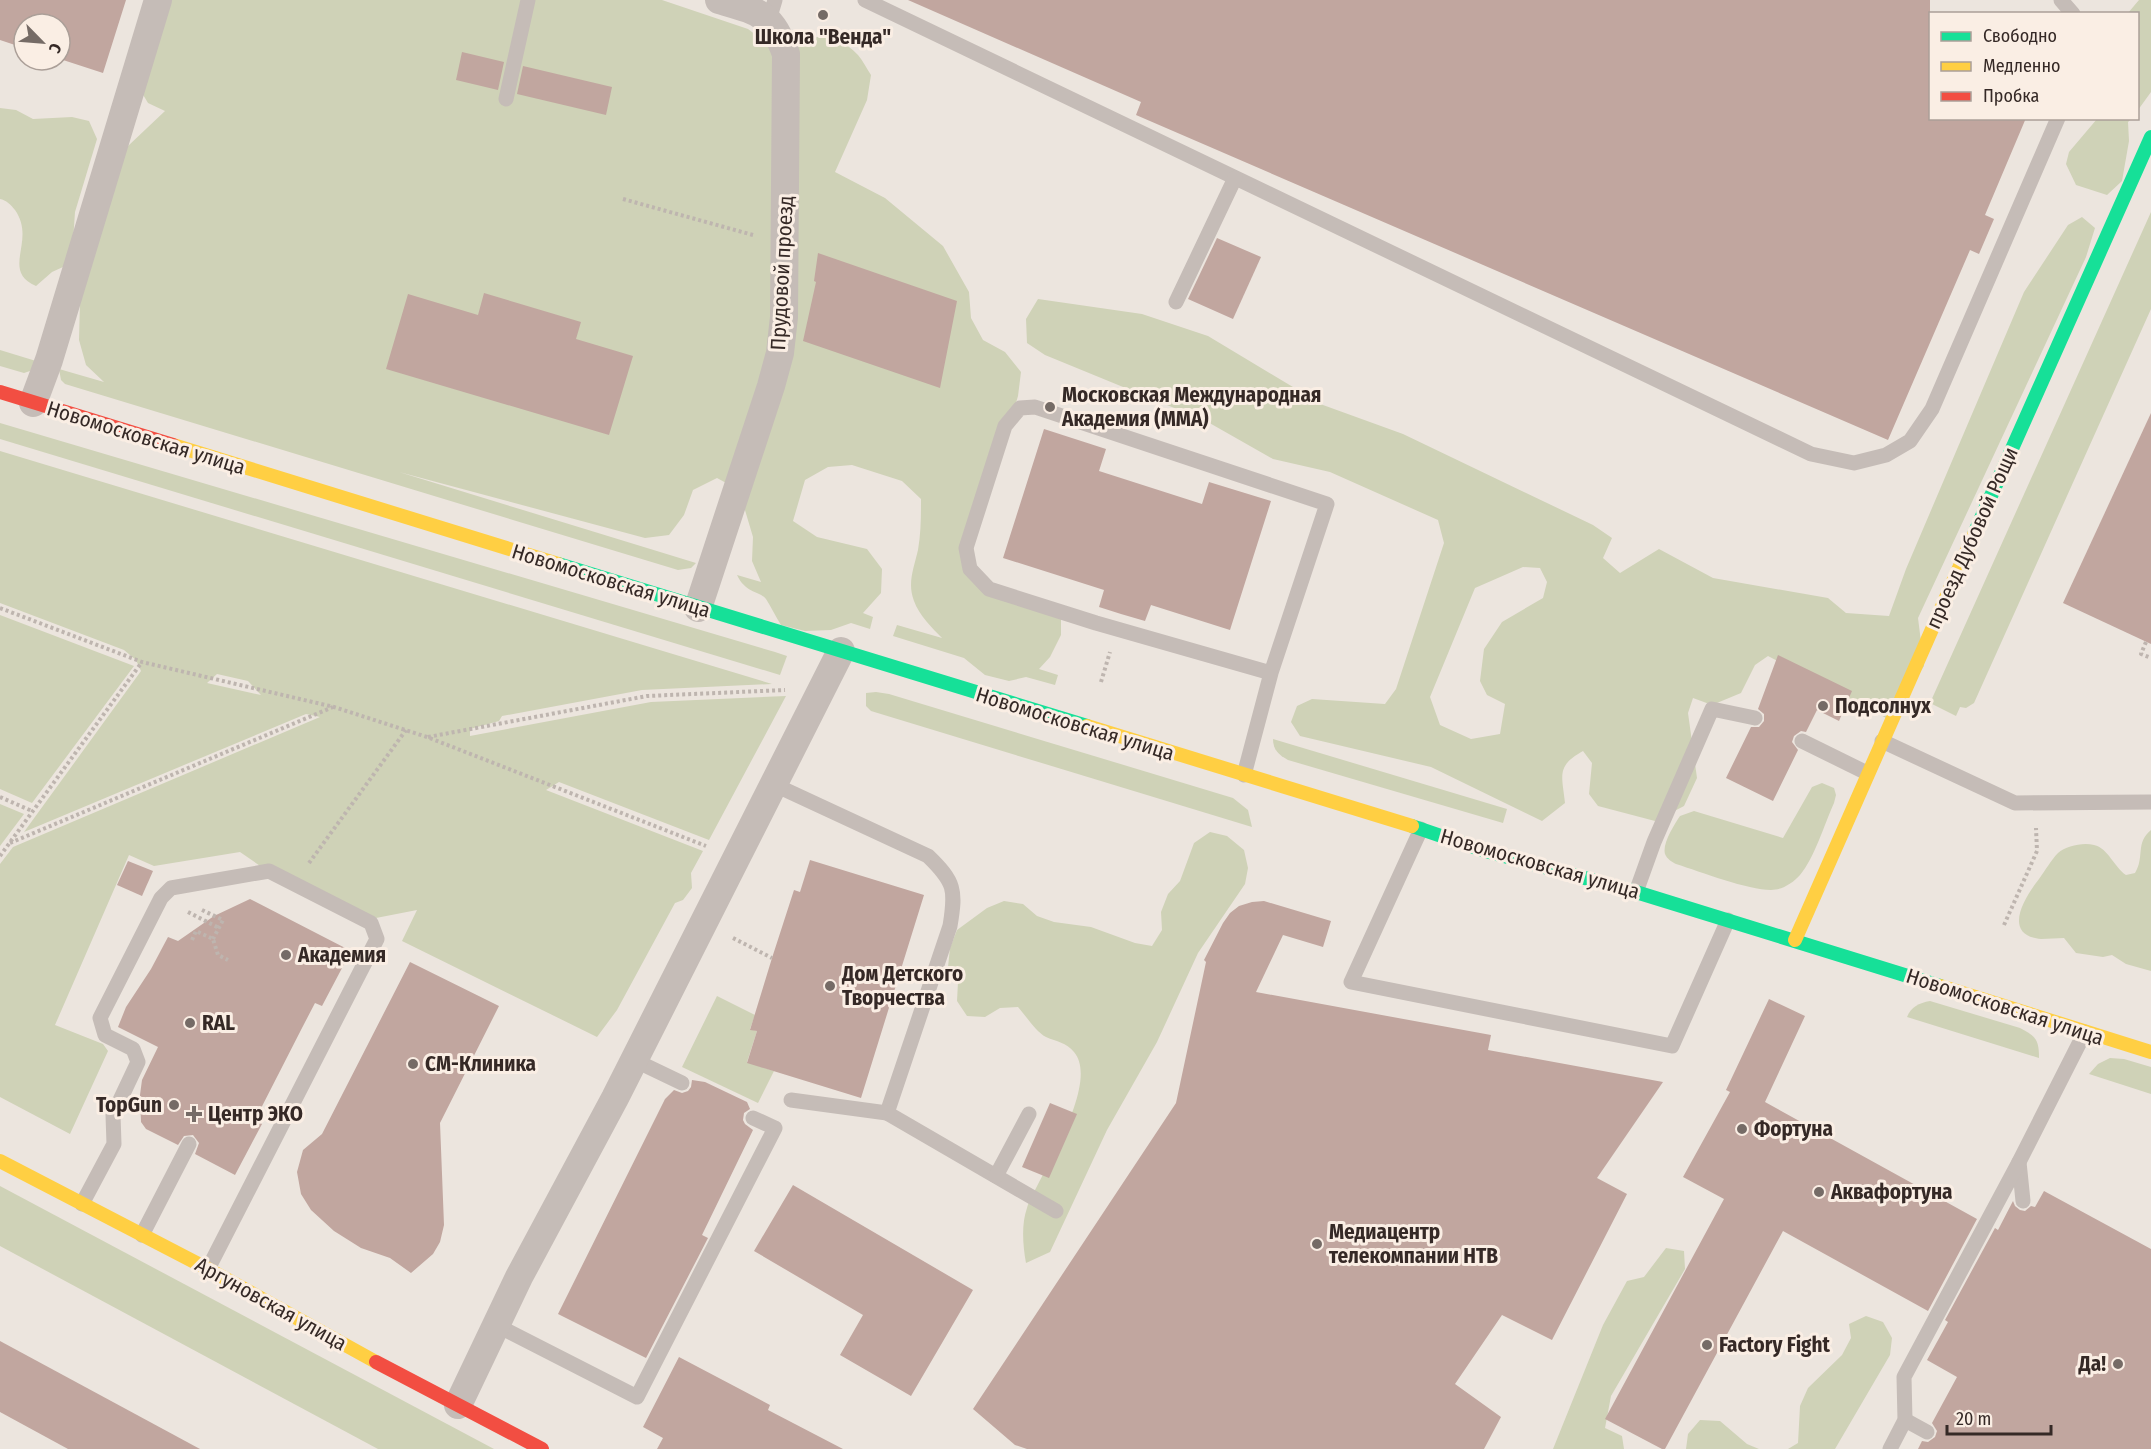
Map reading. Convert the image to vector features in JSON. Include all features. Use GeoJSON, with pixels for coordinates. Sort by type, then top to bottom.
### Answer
{"type":"FeatureCollection","features":[{"type":"Feature","properties":{"kind":"main road","name":"проезд Дубовой Рощи"},"geometry":{"type":"LineString","coordinates":[[1796,940],[1867,773],[2151,136]]}},
{"type":"Feature","properties":{"kind":"main road","name":"Новомосковская улица"},"geometry":{"type":"LineString","coordinates":[[0,392],[1421,829],[1482,850],[1635,891],[1796,940],[2151,1053]]}},
{"type":"Feature","properties":{"kind":"main road","name":"Аргуновская улица"},"geometry":{"type":"LineString","coordinates":[[0,1161],[208,1269],[542,1449]]}},
{"type":"Feature","properties":{"kind":"street"},"geometry":{"type":"LineString","coordinates":[[33,403],[49,360],[158,0]]}},
{"type":"Feature","properties":{"kind":"street","name":"Прудовой проезд"},"geometry":{"type":"LineString","coordinates":[[698,608],[771,386],[780,353],[784,317],[786,54],[772,10],[747,8],[719,0]]}},
{"type":"Feature","properties":{"kind":"street"},"geometry":{"type":"LineString","coordinates":[[458,1405],[519,1277],[634,1060],[841,651]]}},
{"type":"Feature","properties":{"kind":"lane"},"geometry":{"type":"LineString","coordinates":[[506,99],[528,0]]}},
{"type":"Feature","properties":{"kind":"lane"},"geometry":{"type":"LineString","coordinates":[[865,0],[1811,454],[1854,463],[1886,455],[1910,441],[1932,409],[2057,120]]}},
{"type":"Feature","properties":{"kind":"lane"},"geometry":{"type":"LineString","coordinates":[[2061,0],[2071,12]]}},
{"type":"Feature","properties":{"kind":"lane"},"geometry":{"type":"LineString","coordinates":[[1176,302],[1235,178]]}},
{"type":"Feature","properties":{"kind":"lane"},"geometry":{"type":"LineString","coordinates":[[1244,775],[1271,673],[1327,504],[1035,407],[1020,408],[1005,426],[966,548],[970,569],[988,589],[1271,673]]}},
{"type":"Feature","properties":{"kind":"lane"},"geometry":{"type":"LineString","coordinates":[[1635,891],[1712,709],[1755,718]]}},
{"type":"Feature","properties":{"kind":"lane"},"geometry":{"type":"LineString","coordinates":[[1802,741],[1867,773]]}},
{"type":"Feature","properties":{"kind":"lane"},"geometry":{"type":"LineString","coordinates":[[1882,741],[2016,803],[2151,802]]}},
{"type":"Feature","properties":{"kind":"lane"},"geometry":{"type":"LineString","coordinates":[[775,785],[928,856],[946,874],[955,898],[950,926],[887,1113]]}},
{"type":"Feature","properties":{"kind":"lane"},"geometry":{"type":"LineString","coordinates":[[1421,829],[1351,982],[1672,1046],[1728,920]]}},
{"type":"Feature","properties":{"kind":"lane"},"geometry":{"type":"LineString","coordinates":[[82,1204],[114,1144],[113,1115],[138,1062],[133,1049],[105,1035],[100,1018],[161,898],[171,888],[269,872],[371,923],[377,939],[208,1269]]}},
{"type":"Feature","properties":{"kind":"lane"},"geometry":{"type":"LineString","coordinates":[[1890,1449],[1905,1420],[1904,1377],[2019,1162],[2085,1032]]}},
{"type":"Feature","properties":{"kind":"lane"},"geometry":{"type":"LineString","coordinates":[[634,1060],[682,1083]]}},
{"type":"Feature","properties":{"kind":"lane"},"geometry":{"type":"LineString","coordinates":[[791,1100],[887,1113],[1056,1211]]}},
{"type":"Feature","properties":{"kind":"lane"},"geometry":{"type":"LineString","coordinates":[[996,1176],[1029,1114]]}},
{"type":"Feature","properties":{"kind":"lane"},"geometry":{"type":"LineString","coordinates":[[496,1325],[637,1397],[775,1128],[753,1118]]}},
{"type":"Feature","properties":{"kind":"lane"},"geometry":{"type":"LineString","coordinates":[[142,1235],[189,1144]]}},
{"type":"Feature","properties":{"kind":"lane"},"geometry":{"type":"LineString","coordinates":[[2019,1162],[2023,1201]]}},
{"type":"Feature","properties":{"kind":"lane"},"geometry":{"type":"LineString","coordinates":[[1905,1420],[1927,1432]]}},
{"type":"Feature","properties":{"kind":"path"},"geometry":{"type":"LineString","coordinates":[[623,199],[785,243]]}},
{"type":"Feature","properties":{"kind":"path"},"geometry":{"type":"LineString","coordinates":[[0,608],[142,662],[334,706],[427,737],[709,847]]}},
{"type":"Feature","properties":{"kind":"path"},"geometry":{"type":"LineString","coordinates":[[2146,642],[2141,654],[2151,658]]}},
{"type":"Feature","properties":{"kind":"path"},"geometry":{"type":"LineString","coordinates":[[0,856],[142,662]]}},
{"type":"Feature","properties":{"kind":"path"},"geometry":{"type":"LineString","coordinates":[[427,737],[646,696],[795,690]]}},
{"type":"Feature","properties":{"kind":"path"},"geometry":{"type":"LineString","coordinates":[[10,843],[334,706]]}},
{"type":"Feature","properties":{"kind":"path"},"geometry":{"type":"LineString","coordinates":[[294,884],[406,730]]}},
{"type":"Feature","properties":{"kind":"path"},"geometry":{"type":"LineString","coordinates":[[0,796],[32,811]]}},
{"type":"Feature","properties":{"kind":"path"},"geometry":{"type":"LineString","coordinates":[[2004,925],[2037,851],[2035,803]]}},
{"type":"Feature","properties":{"kind":"path"},"geometry":{"type":"LineString","coordinates":[[183,909],[219,927]]}},
{"type":"Feature","properties":{"kind":"path"},"geometry":{"type":"LineString","coordinates":[[207,913],[223,920],[213,939],[218,955],[228,960]]}},
{"type":"Feature","properties":{"kind":"path"},"geometry":{"type":"LineString","coordinates":[[192,940],[196,931],[213,939]]}},
{"type":"Feature","properties":{"kind":"path"},"geometry":{"type":"LineString","coordinates":[[730,936],[772,958]]}},
{"type":"Feature","properties":{"kind":"green space"},"geometry":{"type":"Polygon","coordinates":[[[164,0],[662,0],[748,29],[768,44],[815,37],[838,41],[848,47],[858,55],[871,75],[867,100],[835,172],[885,198],[943,246],[969,292],[971,318],[983,340],[1005,352],[1021,372],[1018,396],[997,467],[975,514],[973,562],[989,582],[1061,609],[1061,635],[1050,657],[1039,669],[1058,675],[1055,685],[1026,677],[1009,681],[985,675],[964,658],[893,636],[897,625],[942,638],[922,616],[916,606],[911,588],[920,537],[921,499],[902,481],[852,465],[828,467],[805,480],[793,521],[817,537],[867,549],[882,569],[881,593],[863,613],[873,617],[870,629],[851,623],[831,630],[805,631],[781,625],[766,599],[744,586],[737,575],[761,582],[752,561],[753,537],[739,490],[717,478],[693,490],[684,515],[669,535],[645,538],[399,472],[696,563],[691,568],[678,570],[65,384],[61,380],[59,369],[104,382],[86,365],[79,340],[81,265],[128,146],[165,111],[148,103],[139,88],[164,0]]]}},
{"type":"Feature","properties":{"kind":"green space"},"geometry":{"type":"Polygon","coordinates":[[[2139,0],[2151,0],[2151,92],[2139,109],[2139,12],[2129,12],[2139,0]]]}},
{"type":"Feature","properties":{"kind":"green space"},"geometry":{"type":"Polygon","coordinates":[[[0,108],[16,110],[33,119],[72,117],[89,121],[97,139],[75,212],[72,256],[63,267],[52,272],[36,286],[21,272],[19,263],[21,222],[12,206],[0,199],[0,108]]]}},
{"type":"Feature","properties":{"kind":"green space"},"geometry":{"type":"Polygon","coordinates":[[[2096,120],[2130,120],[2122,181],[2107,195],[2076,185],[2066,164],[2069,152],[2096,120]]]}},
{"type":"Feature","properties":{"kind":"green space"},"geometry":{"type":"Polygon","coordinates":[[[2151,212],[2151,309],[1974,703],[1966,708],[1960,707],[1956,716],[1930,703],[2151,212]]]}},
{"type":"Feature","properties":{"kind":"green space"},"geometry":{"type":"Polygon","coordinates":[[[2082,217],[2095,228],[2086,257],[1918,618],[1924,666],[1888,719],[1768,656],[1755,665],[1741,693],[1712,705],[1693,698],[1688,713],[1697,778],[1684,806],[1655,821],[1598,806],[1589,794],[1592,763],[1583,751],[1568,762],[1563,772],[1565,803],[1542,821],[1431,767],[1300,736],[1291,722],[1297,706],[1312,699],[1385,704],[1396,689],[1444,543],[1438,520],[1330,472],[1273,459],[1206,421],[1045,355],[1027,343],[1026,319],[1038,299],[1142,314],[1208,336],[1323,405],[1403,434],[1593,525],[1612,538],[1603,558],[1620,573],[1659,549],[1713,578],[1828,598],[1846,613],[1889,616],[1906,569],[2024,292],[2068,225],[2082,217]],[[1523,567],[1475,588],[1430,697],[1440,725],[1471,739],[1500,734],[1505,704],[1487,695],[1480,681],[1484,649],[1502,622],[1543,598],[1547,582],[1540,568],[1523,567]]]}},
{"type":"Feature","properties":{"kind":"green space"},"geometry":{"type":"Polygon","coordinates":[[[0,350],[36,361],[30,371],[24,373],[0,366],[0,350]]]}},
{"type":"Feature","properties":{"kind":"green space"},"geometry":{"type":"Polygon","coordinates":[[[0,423],[787,656],[780,675],[0,439],[0,423]]]}},
{"type":"Feature","properties":{"kind":"green space"},"geometry":{"type":"Polygon","coordinates":[[[0,451],[772,684],[642,690],[502,716],[499,721],[470,729],[470,736],[651,702],[786,696],[709,840],[559,782],[546,790],[703,851],[691,873],[692,888],[683,900],[675,903],[617,1010],[597,1037],[402,941],[417,910],[376,918],[266,870],[240,852],[154,866],[129,855],[55,1025],[103,1044],[108,1051],[70,1134],[0,1097],[0,864],[13,847],[320,717],[306,714],[24,832],[141,671],[136,660],[124,650],[0,603],[0,451]],[[217,674],[207,683],[261,695],[248,681],[217,674]]]}},
{"type":"Feature","properties":{"kind":"green space"},"geometry":{"type":"Polygon","coordinates":[[[0,615],[134,666],[32,803],[0,789],[0,615]]]}},
{"type":"Feature","properties":{"kind":"green space"},"geometry":{"type":"Polygon","coordinates":[[[876,692],[1233,798],[1248,810],[1252,827],[871,711],[866,706],[866,693],[876,692]]]}},
{"type":"Feature","properties":{"kind":"green space"},"geometry":{"type":"Polygon","coordinates":[[[1273,739],[1507,809],[1503,823],[1288,760],[1277,752],[1273,739]]]}},
{"type":"Feature","properties":{"kind":"green space"},"geometry":{"type":"Polygon","coordinates":[[[1822,783],[1834,788],[1836,795],[1834,803],[1805,868],[1797,878],[1783,887],[1771,890],[1737,884],[1676,864],[1665,854],[1667,840],[1680,816],[1694,811],[1783,838],[1812,787],[1822,783]]]}},
{"type":"Feature","properties":{"kind":"green space"},"geometry":{"type":"Polygon","coordinates":[[[0,804],[24,814],[0,846],[0,804]]]}},
{"type":"Feature","properties":{"kind":"green space"},"geometry":{"type":"Polygon","coordinates":[[[2151,830],[2151,971],[2126,964],[2112,955],[2103,957],[2076,953],[2064,938],[2041,939],[2029,936],[2022,930],[2019,923],[2023,905],[2058,853],[2075,845],[2094,845],[2103,850],[2126,875],[2135,873],[2143,840],[2151,830]]]}},
{"type":"Feature","properties":{"kind":"green space"},"geometry":{"type":"Polygon","coordinates":[[[1210,832],[1227,836],[1244,850],[1248,868],[1245,884],[1198,953],[1157,1042],[1107,1130],[1050,1252],[1026,1263],[1023,1236],[1025,1215],[1074,1107],[1080,1085],[1080,1067],[1071,1049],[1065,1044],[1042,1035],[1018,1007],[1000,1008],[985,1017],[967,1016],[957,1001],[958,982],[948,967],[950,948],[957,930],[987,908],[1004,901],[1023,904],[1037,916],[1054,922],[1091,927],[1135,943],[1152,946],[1162,930],[1161,912],[1168,894],[1180,881],[1194,843],[1210,832]]]}},
{"type":"Feature","properties":{"kind":"green space"},"geometry":{"type":"Polygon","coordinates":[[[717,996],[755,1015],[750,1029],[757,1031],[747,1062],[774,1071],[758,1103],[682,1067],[717,996]]]}},
{"type":"Feature","properties":{"kind":"green space"},"geometry":{"type":"Polygon","coordinates":[[[1930,1001],[2020,1028],[2036,1039],[2039,1058],[1907,1017],[1916,1006],[1930,1001]]]}},
{"type":"Feature","properties":{"kind":"green space"},"geometry":{"type":"Polygon","coordinates":[[[2110,1058],[2124,1059],[2151,1067],[2151,1094],[2089,1074],[2098,1064],[2110,1058]]]}},
{"type":"Feature","properties":{"kind":"green space"},"geometry":{"type":"Polygon","coordinates":[[[0,1186],[494,1449],[378,1449],[0,1246],[0,1186]]]}},
{"type":"Feature","properties":{"kind":"green space"},"geometry":{"type":"Polygon","coordinates":[[[1666,1248],[1684,1251],[1685,1269],[1611,1396],[1605,1428],[1622,1436],[1624,1449],[1553,1449],[1603,1325],[1627,1281],[1644,1277],[1666,1248]]]}},
{"type":"Feature","properties":{"kind":"green space"},"geometry":{"type":"Polygon","coordinates":[[[1866,1316],[1883,1322],[1892,1338],[1890,1355],[1835,1449],[1788,1449],[1798,1443],[1800,1406],[1808,1388],[1842,1355],[1851,1338],[1849,1324],[1866,1316]]]}},
{"type":"Feature","properties":{"kind":"green space"},"geometry":{"type":"Polygon","coordinates":[[[1700,1420],[1720,1421],[1747,1444],[1759,1449],[1686,1449],[1688,1434],[1700,1420]]]}},
{"type":"Feature","properties":{"kind":"building"},"geometry":{"type":"Polygon","coordinates":[[[0,0],[126,0],[103,73],[72,63],[72,12],[12,12],[12,44],[0,40],[0,0]]]}},
{"type":"Feature","properties":{"kind":"building"},"geometry":{"type":"Polygon","coordinates":[[[908,0],[1930,0],[1929,120],[2025,120],[1985,215],[1994,219],[1979,254],[1970,250],[1888,440],[1136,115],[1141,102],[908,0]]]}},
{"type":"Feature","properties":{"kind":"building"},"geometry":{"type":"Polygon","coordinates":[[[462,52],[504,62],[498,90],[456,80],[462,52]]]}},
{"type":"Feature","properties":{"kind":"building"},"geometry":{"type":"Polygon","coordinates":[[[523,66],[612,87],[606,115],[517,94],[523,66]]]}},
{"type":"Feature","properties":{"kind":"building"},"geometry":{"type":"Polygon","coordinates":[[[1217,238],[1261,257],[1233,319],[1188,299],[1217,238]]]}},
{"type":"Feature","properties":{"kind":"building"},"geometry":{"type":"Polygon","coordinates":[[[818,253],[957,301],[940,388],[803,341],[816,282],[814,281],[818,253]]]}},
{"type":"Feature","properties":{"kind":"building"},"geometry":{"type":"Polygon","coordinates":[[[484,293],[581,322],[576,339],[633,356],[609,435],[386,369],[408,294],[478,315],[484,293]]]}},
{"type":"Feature","properties":{"kind":"building"},"geometry":{"type":"Polygon","coordinates":[[[2151,413],[2151,644],[2063,603],[2151,413]]]}},
{"type":"Feature","properties":{"kind":"building"},"geometry":{"type":"Polygon","coordinates":[[[1044,429],[1106,449],[1099,471],[1202,504],[1209,482],[1271,501],[1230,630],[1151,605],[1145,621],[1121,614],[1099,607],[1104,590],[1003,558],[1044,429]]]}},
{"type":"Feature","properties":{"kind":"building"},"geometry":{"type":"Polygon","coordinates":[[[1778,655],[1852,691],[1839,721],[1817,710],[1806,732],[1801,731],[1794,736],[1792,742],[1798,750],[1773,801],[1726,778],[1751,727],[1759,727],[1764,721],[1764,714],[1758,709],[1778,655]]]}},
{"type":"Feature","properties":{"kind":"building","name":"Дом Детского Творчества"},"geometry":{"type":"Polygon","coordinates":[[[810,860],[924,895],[861,1098],[747,1063],[757,1031],[750,1030],[772,958],[794,890],[800,892],[810,860]]]}},
{"type":"Feature","properties":{"kind":"building"},"geometry":{"type":"Polygon","coordinates":[[[128,861],[153,871],[142,896],[117,885],[128,861]]]}},
{"type":"Feature","properties":{"kind":"building"},"geometry":{"type":"Polygon","coordinates":[[[250,899],[351,951],[322,1006],[315,1003],[302,1028],[255,1120],[262,1124],[235,1175],[195,1154],[199,1143],[193,1135],[184,1136],[178,1145],[146,1129],[141,1122],[142,1080],[158,1047],[118,1027],[126,1007],[151,969],[168,937],[178,941],[214,916],[250,899]]]}},
{"type":"Feature","properties":{"kind":"building","name":"Медиацентр телекомпании НТВ"},"geometry":{"type":"Polygon","coordinates":[[[1264,901],[1331,921],[1323,947],[1283,935],[1256,992],[1491,1035],[1488,1050],[1663,1082],[1597,1178],[1627,1194],[1552,1340],[1502,1315],[1455,1384],[1501,1417],[1484,1449],[1027,1449],[1015,1445],[973,1409],[1176,1103],[1206,962],[1204,960],[1223,923],[1239,906],[1264,901]]]}},
{"type":"Feature","properties":{"kind":"building","name":"СМ-Клиника"},"geometry":{"type":"Polygon","coordinates":[[[410,962],[499,1006],[440,1123],[444,1225],[440,1242],[433,1254],[411,1273],[390,1258],[361,1248],[334,1231],[311,1210],[301,1194],[297,1172],[303,1150],[322,1134],[410,962]]]}},
{"type":"Feature","properties":{"kind":"building"},"geometry":{"type":"Polygon","coordinates":[[[1769,999],[1805,1016],[1765,1102],[1977,1219],[1928,1311],[1783,1231],[1665,1449],[1662,1449],[1605,1419],[1724,1199],[1683,1177],[1730,1092],[1726,1090],[1769,999]]]}},
{"type":"Feature","properties":{"kind":"building"},"geometry":{"type":"Polygon","coordinates":[[[692,1080],[705,1082],[747,1102],[750,1109],[744,1113],[743,1120],[753,1130],[702,1235],[708,1238],[646,1358],[558,1314],[665,1099],[674,1090],[682,1093],[688,1091],[692,1080]]]}},
{"type":"Feature","properties":{"kind":"building"},"geometry":{"type":"Polygon","coordinates":[[[1050,1103],[1077,1114],[1049,1178],[1022,1167],[1050,1103]]]}},
{"type":"Feature","properties":{"kind":"building"},"geometry":{"type":"Polygon","coordinates":[[[793,1185],[973,1290],[911,1396],[840,1355],[863,1315],[754,1251],[793,1185]]]}},
{"type":"Feature","properties":{"kind":"building"},"geometry":{"type":"Polygon","coordinates":[[[2044,1191],[2151,1249],[2151,1449],[1918,1449],[1922,1441],[1928,1442],[1935,1437],[1937,1431],[1932,1423],[1957,1377],[1927,1360],[1948,1322],[1945,1320],[1995,1228],[1998,1230],[2013,1201],[2015,1206],[2025,1211],[2031,1206],[2035,1207],[2044,1191]]]}},
{"type":"Feature","properties":{"kind":"building"},"geometry":{"type":"Polygon","coordinates":[[[0,1341],[200,1449],[68,1449],[0,1412],[0,1341]]]}},
{"type":"Feature","properties":{"kind":"building"},"geometry":{"type":"Polygon","coordinates":[[[679,1357],[770,1405],[768,1410],[843,1449],[657,1449],[663,1438],[643,1427],[679,1357]]]}},
{"type":"Feature","properties":{"kind":"traffic: fast"},"geometry":{"type":"LineString","coordinates":[[1974,534],[2151,137]]}},
{"type":"Feature","properties":{"kind":"traffic: fast"},"geometry":{"type":"LineString","coordinates":[[558,564],[1087,726]]}},
{"type":"Feature","properties":{"kind":"traffic: fast"},"geometry":{"type":"LineString","coordinates":[[1412,826],[1482,850],[1636,892],[1940,986]]}},
{"type":"Feature","properties":{"kind":"traffic: slow"},"geometry":{"type":"LineString","coordinates":[[173,445],[558,564]]}},
{"type":"Feature","properties":{"kind":"traffic: slow"},"geometry":{"type":"LineString","coordinates":[[1795,940],[1974,534]]}},
{"type":"Feature","properties":{"kind":"traffic: slow"},"geometry":{"type":"LineString","coordinates":[[1087,726],[1412,826]]}},
{"type":"Feature","properties":{"kind":"traffic: slow"},"geometry":{"type":"LineString","coordinates":[[1940,986],[2151,1052]]}},
{"type":"Feature","properties":{"kind":"traffic: slow"},"geometry":{"type":"LineString","coordinates":[[0,1161],[208,1269],[376,1362]]}},
{"type":"Feature","properties":{"kind":"traffic: jam"},"geometry":{"type":"LineString","coordinates":[[0,392],[173,445]]}},
{"type":"Feature","properties":{"kind":"traffic: jam"},"geometry":{"type":"LineString","coordinates":[[376,1362],[542,1449]]}},
{"type":"Feature","properties":{"kind":"place","name":"Школа \"Венда\""},"geometry":{"type":"Point","coordinates":[823,15]}},
{"type":"Feature","properties":{"kind":"place","name":"Московская Международная Академия (ММА)"},"geometry":{"type":"Point","coordinates":[1050,407]}},
{"type":"Feature","properties":{"kind":"place","name":"Подсолнух"},"geometry":{"type":"Point","coordinates":[1823,706]}},
{"type":"Feature","properties":{"kind":"place","name":"Академия"},"geometry":{"type":"Point","coordinates":[286,955]}},
{"type":"Feature","properties":{"kind":"place","name":"Дом Детского Творчества"},"geometry":{"type":"Point","coordinates":[830,986]}},
{"type":"Feature","properties":{"kind":"place","name":"RAL"},"geometry":{"type":"Point","coordinates":[190,1023]}},
{"type":"Feature","properties":{"kind":"place","name":"СМ-Клиника"},"geometry":{"type":"Point","coordinates":[413,1064]}},
{"type":"Feature","properties":{"kind":"place","name":"TopGun"},"geometry":{"type":"Point","coordinates":[174,1105]}},
{"type":"Feature","properties":{"kind":"place","name":"Центр ЭКО"},"geometry":{"type":"Point","coordinates":[194,1114]}},
{"type":"Feature","properties":{"kind":"place","name":"Фортуна"},"geometry":{"type":"Point","coordinates":[1742,1129]}},
{"type":"Feature","properties":{"kind":"place","name":"Аквафортуна"},"geometry":{"type":"Point","coordinates":[1819,1192]}},
{"type":"Feature","properties":{"kind":"place","name":"Медиацентр телекомпании НТВ"},"geometry":{"type":"Point","coordinates":[1317,1244]}},
{"type":"Feature","properties":{"kind":"place","name":"Factory Fight"},"geometry":{"type":"Point","coordinates":[1707,1345]}},
{"type":"Feature","properties":{"kind":"place","name":"Да!"},"geometry":{"type":"Point","coordinates":[2118,1364]}}]}
